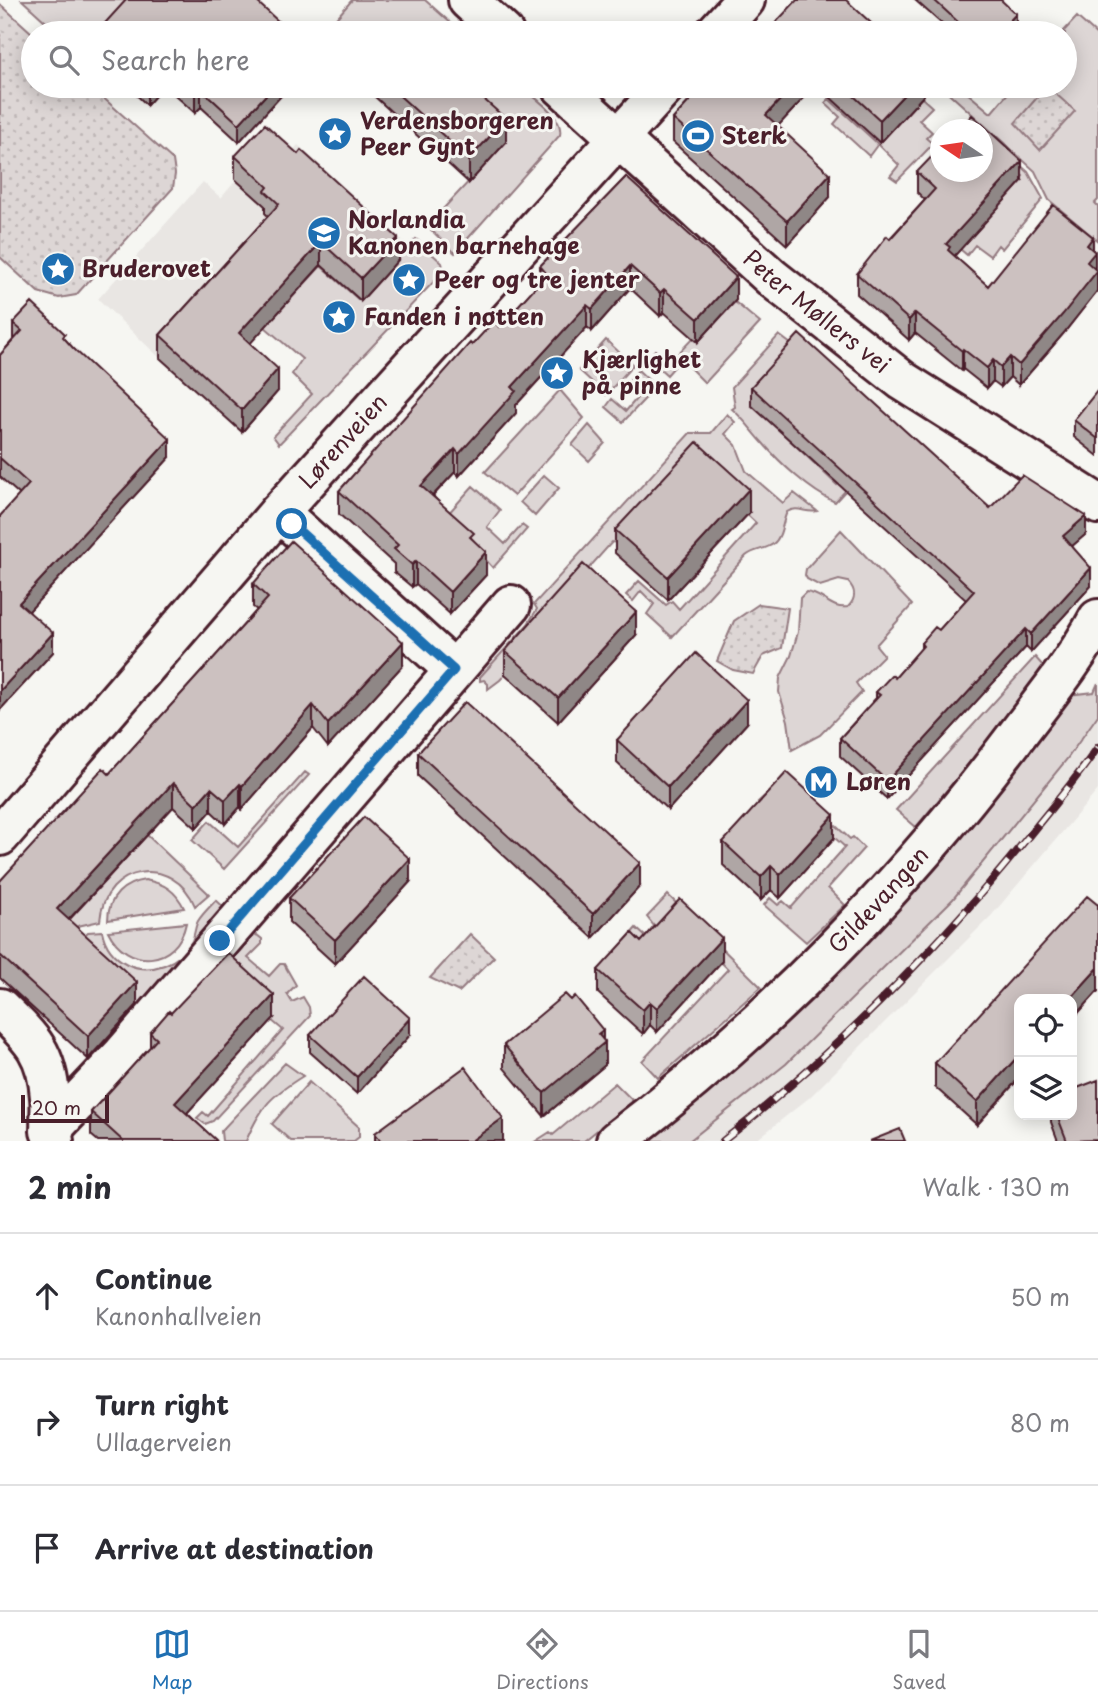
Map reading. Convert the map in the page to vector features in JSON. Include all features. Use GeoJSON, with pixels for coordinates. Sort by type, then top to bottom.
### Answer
{"type":"FeatureCollection","features":[{"type":"Feature","properties":{"kind":"street"},"geometry":{"type":"LineString","coordinates":[[468,0],[491,21]]}},
{"type":"Feature","properties":{"kind":"street"},"geometry":{"type":"LineString","coordinates":[[726,21],[745,0]]}},
{"type":"Feature","properties":{"kind":"street","name":"Peter Møllers vei"},"geometry":{"type":"LineString","coordinates":[[574,98],[772,278],[903,381],[1098,504]]}},
{"type":"Feature","properties":{"kind":"street","name":"Lørenveien"},"geometry":{"type":"LineString","coordinates":[[0,836],[279,512],[655,98]]}},
{"type":"Feature","properties":{"kind":"street"},"geometry":{"type":"LineString","coordinates":[[279,512],[454,670]]}},
{"type":"Feature","properties":{"kind":"street"},"geometry":{"type":"LineString","coordinates":[[52,1136],[511,605]]}},
{"type":"Feature","properties":{"kind":"street","name":"Gildevangen"},"geometry":{"type":"LineString","coordinates":[[616,1141],[681,1092],[784,997],[854,926],[967,800],[1083,648],[1098,619]]}},
{"type":"Feature","properties":{"kind":"street"},"geometry":{"type":"LineString","coordinates":[[0,1008],[34,1042],[47,1070],[52,1136]]}},
{"type":"Feature","properties":{"kind":"shaded area"},"geometry":{"type":"Polygon","coordinates":[[[22,0],[137,0],[121,21],[45,21],[22,0]]]}},
{"type":"Feature","properties":{"kind":"shaded area"},"geometry":{"type":"Polygon","coordinates":[[[352,0],[425,0],[449,21],[334,21],[352,0]]]}},
{"type":"Feature","properties":{"kind":"shaded area"},"geometry":{"type":"Polygon","coordinates":[[[0,4],[21,23],[21,98],[103,98],[173,160],[175,174],[173,188],[76,295],[59,298],[38,292],[0,257],[0,4]]]}},
{"type":"Feature","properties":{"kind":"shaded area"},"geometry":{"type":"Polygon","coordinates":[[[1077,17],[1098,36],[1098,200],[1095,203],[1098,206],[1098,241],[1049,200],[1035,171],[993,133],[993,119],[977,119],[954,98],[973,98],[991,113],[1004,98],[1077,98],[1077,21],[1073,21],[1077,17]]]}},
{"type":"Feature","properties":{"kind":"shaded area"},"geometry":{"type":"Polygon","coordinates":[[[484,98],[535,98],[553,114],[560,128],[560,135],[455,253],[427,226],[506,142],[475,112],[486,100],[484,98]]]}},
{"type":"Feature","properties":{"kind":"shaded area"},"geometry":{"type":"Polygon","coordinates":[[[922,98],[932,107],[919,120],[930,130],[926,138],[930,141],[930,147],[897,181],[890,176],[899,165],[878,144],[922,98]]]}},
{"type":"Feature","properties":{"kind":"shaded area"},"geometry":{"type":"Polygon","coordinates":[[[1037,98],[1060,98],[1075,111],[1040,150],[1015,123],[1037,98]]]}},
{"type":"Feature","properties":{"kind":"shaded area"},"geometry":{"type":"Polygon","coordinates":[[[829,99],[878,144],[869,156],[834,124],[840,117],[825,103],[829,99]]]}},
{"type":"Feature","properties":{"kind":"shaded area"},"geometry":{"type":"Polygon","coordinates":[[[993,141],[1028,172],[1043,199],[1002,249],[998,245],[990,256],[975,245],[967,255],[933,226],[971,234],[1023,176],[993,148],[993,141]]]}},
{"type":"Feature","properties":{"kind":"shaded area"},"geometry":{"type":"Polygon","coordinates":[[[298,145],[407,245],[396,258],[279,226],[160,358],[98,299],[203,182],[221,198],[265,146],[281,163],[298,145]]]}},
{"type":"Feature","properties":{"kind":"shaded area"},"geometry":{"type":"Polygon","coordinates":[[[416,239],[442,263],[444,271],[279,444],[273,436],[312,394],[292,374],[302,359],[265,327],[321,266],[359,300],[416,239]]]}},
{"type":"Feature","properties":{"kind":"shaded area"},"geometry":{"type":"Polygon","coordinates":[[[735,302],[760,323],[705,383],[681,359],[667,375],[648,358],[655,350],[670,362],[693,338],[698,342],[735,302]]]}},
{"type":"Feature","properties":{"kind":"shaded area"},"geometry":{"type":"Polygon","coordinates":[[[779,335],[800,351],[754,406],[837,485],[886,431],[894,438],[835,502],[806,484],[786,467],[732,409],[735,407],[732,387],[779,335]]]}},
{"type":"Feature","properties":{"kind":"shaded area"},"geometry":{"type":"Polygon","coordinates":[[[606,340],[633,365],[606,395],[579,370],[606,340]]]}},
{"type":"Feature","properties":{"kind":"shaded area"},"geometry":{"type":"Polygon","coordinates":[[[638,370],[656,387],[623,422],[606,407],[612,399],[626,411],[642,392],[630,380],[638,370]]]}},
{"type":"Feature","properties":{"kind":"shaded area"},"geometry":{"type":"Polygon","coordinates":[[[560,390],[584,418],[514,496],[485,472],[560,390]]]}},
{"type":"Feature","properties":{"kind":"shaded area"},"geometry":{"type":"Polygon","coordinates":[[[727,414],[735,422],[725,434],[736,445],[746,471],[783,503],[794,493],[817,511],[795,509],[787,512],[776,541],[746,556],[672,637],[647,614],[654,604],[641,591],[633,601],[626,595],[639,581],[666,605],[672,601],[679,609],[756,523],[723,492],[623,544],[612,542],[580,578],[547,629],[500,680],[488,689],[488,684],[484,680],[480,681],[480,677],[528,624],[537,609],[534,604],[690,433],[711,433],[727,414]]]}},
{"type":"Feature","properties":{"kind":"shaded area"},"geometry":{"type":"Polygon","coordinates":[[[589,425],[605,443],[589,461],[572,445],[589,425]]]}},
{"type":"Feature","properties":{"kind":"shaded area"},"geometry":{"type":"Polygon","coordinates":[[[544,475],[559,488],[535,516],[520,502],[544,475]]]}},
{"type":"Feature","properties":{"kind":"shaded area"},"geometry":{"type":"Polygon","coordinates":[[[473,486],[500,510],[487,527],[505,544],[522,525],[527,529],[493,568],[446,516],[473,486]]]}},
{"type":"Feature","properties":{"kind":"shaded area"},"geometry":{"type":"Polygon","coordinates":[[[841,530],[912,605],[876,645],[884,655],[856,683],[862,692],[820,735],[792,750],[788,721],[779,692],[780,678],[791,656],[798,632],[800,598],[806,592],[812,593],[836,606],[848,607],[854,598],[854,591],[848,582],[839,580],[820,586],[805,575],[806,569],[841,530]]]}},
{"type":"Feature","properties":{"kind":"shaded area"},"geometry":{"type":"Polygon","coordinates":[[[759,604],[788,608],[782,648],[763,656],[753,674],[733,670],[717,661],[734,621],[759,604]]]}},
{"type":"Feature","properties":{"kind":"shaded area"},"geometry":{"type":"Polygon","coordinates":[[[1035,657],[1044,667],[992,736],[916,827],[896,810],[1035,657]]]}},
{"type":"Feature","properties":{"kind":"shaded area"},"geometry":{"type":"Polygon","coordinates":[[[1098,683],[1098,715],[1067,759],[953,899],[786,1064],[689,1141],[640,1141],[1068,695],[1094,692],[1098,683]]]}},
{"type":"Feature","properties":{"kind":"shaded area"},"geometry":{"type":"Polygon","coordinates":[[[1098,715],[1098,790],[991,916],[810,1097],[755,1141],[689,1141],[786,1064],[953,899],[1067,759],[1098,715]]]}},
{"type":"Feature","properties":{"kind":"shaded area"},"geometry":{"type":"Polygon","coordinates":[[[305,772],[309,775],[224,869],[192,840],[209,821],[238,847],[305,772]]]}},
{"type":"Feature","properties":{"kind":"shaded area"},"geometry":{"type":"Polygon","coordinates":[[[784,778],[850,839],[853,837],[864,848],[828,888],[845,905],[806,942],[764,905],[770,898],[778,905],[783,901],[791,908],[845,847],[787,795],[771,813],[758,802],[784,778]]]}},
{"type":"Feature","properties":{"kind":"shaded area"},"geometry":{"type":"Polygon","coordinates":[[[145,833],[209,894],[195,906],[185,889],[172,878],[157,873],[126,877],[114,887],[104,902],[100,921],[78,926],[65,940],[55,931],[145,833]]]}},
{"type":"Feature","properties":{"kind":"shaded area"},"geometry":{"type":"Polygon","coordinates":[[[145,880],[169,889],[184,908],[108,920],[111,904],[119,892],[130,884],[145,880]]]}},
{"type":"Feature","properties":{"kind":"shaded area"},"geometry":{"type":"Polygon","coordinates":[[[668,895],[761,987],[658,1078],[642,1061],[728,969],[680,922],[654,955],[616,951],[636,928],[646,937],[654,926],[647,917],[668,895]]]}},
{"type":"Feature","properties":{"kind":"shaded area"},"geometry":{"type":"Polygon","coordinates":[[[216,900],[227,910],[138,1007],[72,946],[88,932],[102,931],[110,951],[118,958],[136,967],[155,968],[172,961],[187,949],[198,921],[216,900]]]}},
{"type":"Feature","properties":{"kind":"shaded area"},"geometry":{"type":"Polygon","coordinates":[[[186,923],[181,938],[173,948],[151,958],[127,952],[116,944],[108,931],[186,923]]]}},
{"type":"Feature","properties":{"kind":"shaded area"},"geometry":{"type":"Polygon","coordinates":[[[470,934],[494,957],[459,992],[430,978],[470,934]]]}},
{"type":"Feature","properties":{"kind":"shaded area"},"geometry":{"type":"Polygon","coordinates":[[[257,935],[262,939],[262,944],[248,958],[269,976],[280,964],[284,964],[296,985],[287,994],[292,1002],[303,997],[309,1007],[310,1016],[213,1121],[205,1124],[197,1118],[203,1112],[208,1116],[283,1030],[264,1014],[172,1024],[252,937],[257,935]]]}},
{"type":"Feature","properties":{"kind":"shaded area"},"geometry":{"type":"Polygon","coordinates":[[[285,1063],[303,1076],[268,1103],[246,1141],[222,1141],[221,1131],[285,1063]]]}},
{"type":"Feature","properties":{"kind":"shaded area"},"geometry":{"type":"Polygon","coordinates":[[[309,1082],[359,1127],[359,1137],[354,1141],[291,1141],[272,1124],[309,1082]]]}},
{"type":"Feature","properties":{"kind":"shaded area"},"geometry":{"type":"Polygon","coordinates":[[[615,1083],[633,1101],[584,1141],[536,1141],[550,1132],[553,1135],[615,1083]]]}},
{"type":"Feature","properties":{"kind":"building"},"geometry":{"type":"Polygon","coordinates":[[[126,0],[255,0],[278,21],[107,21],[126,0]]]}},
{"type":"Feature","properties":{"kind":"building"},"geometry":{"type":"Polygon","coordinates":[[[797,0],[846,0],[869,21],[777,21],[797,0]]]}},
{"type":"Feature","properties":{"kind":"building"},"geometry":{"type":"Polygon","coordinates":[[[934,0],[1001,0],[1016,14],[1009,21],[957,21],[934,0]]]}},
{"type":"Feature","properties":{"kind":"building"},"geometry":{"type":"Polygon","coordinates":[[[211,98],[263,98],[239,124],[211,98]]]}},
{"type":"Feature","properties":{"kind":"building"},"geometry":{"type":"Polygon","coordinates":[[[402,98],[482,98],[506,119],[469,159],[402,98]]]}},
{"type":"Feature","properties":{"kind":"building"},"geometry":{"type":"Polygon","coordinates":[[[692,98],[782,98],[766,115],[830,174],[787,221],[673,119],[692,98]]]}},
{"type":"Feature","properties":{"kind":"building"},"geometry":{"type":"Polygon","coordinates":[[[856,98],[901,98],[880,120],[856,98]]]}},
{"type":"Feature","properties":{"kind":"building"},"geometry":{"type":"Polygon","coordinates":[[[265,124],[298,154],[301,150],[398,238],[361,278],[321,242],[239,333],[278,369],[242,410],[160,335],[279,204],[265,191],[268,187],[235,156],[265,124]]]}},
{"type":"Feature","properties":{"kind":"building"},"geometry":{"type":"Polygon","coordinates":[[[993,134],[1022,161],[946,244],[950,247],[948,250],[988,286],[1053,205],[1093,237],[1087,245],[1095,252],[1087,262],[1097,271],[1019,365],[1010,357],[1001,367],[993,360],[987,368],[915,313],[909,320],[857,274],[887,236],[890,239],[935,189],[917,172],[930,158],[930,182],[993,182],[993,134]]]}},
{"type":"Feature","properties":{"kind":"building"},"geometry":{"type":"Polygon","coordinates":[[[626,177],[736,277],[698,319],[664,289],[660,293],[630,266],[592,309],[587,305],[512,387],[516,391],[459,454],[455,449],[421,486],[474,533],[470,537],[486,552],[450,592],[416,561],[412,565],[394,549],[398,545],[339,491],[470,343],[472,345],[494,321],[499,327],[547,274],[540,266],[626,177]]]}},
{"type":"Feature","properties":{"kind":"building"},"geometry":{"type":"Polygon","coordinates":[[[32,303],[65,334],[63,337],[73,348],[170,439],[19,603],[53,633],[0,691],[0,516],[29,484],[0,458],[0,355],[22,331],[13,323],[32,303]]]}},
{"type":"Feature","properties":{"kind":"building"},"geometry":{"type":"Polygon","coordinates":[[[799,334],[990,508],[1022,475],[1086,516],[1063,536],[1091,568],[1031,634],[1026,629],[887,781],[840,738],[880,695],[876,692],[892,675],[895,678],[923,646],[921,643],[935,627],[939,630],[974,591],[751,387],[799,334]]]}},
{"type":"Feature","properties":{"kind":"building"},"geometry":{"type":"Polygon","coordinates":[[[1098,390],[1098,439],[1074,420],[1098,390]]]}},
{"type":"Feature","properties":{"kind":"building"},"geometry":{"type":"Polygon","coordinates":[[[697,442],[749,489],[668,577],[615,530],[697,442]]]}},
{"type":"Feature","properties":{"kind":"building"},"geometry":{"type":"Polygon","coordinates":[[[291,541],[403,642],[328,724],[313,705],[242,786],[240,784],[225,800],[211,788],[196,805],[173,783],[57,909],[137,982],[88,1036],[0,955],[0,881],[103,768],[109,774],[268,598],[253,584],[291,541]]]}},
{"type":"Feature","properties":{"kind":"building"},"geometry":{"type":"Polygon","coordinates":[[[583,564],[636,612],[558,698],[505,651],[583,564]]]}},
{"type":"Feature","properties":{"kind":"building"},"geometry":{"type":"Polygon","coordinates":[[[696,653],[747,700],[668,787],[617,740],[696,653]]]}},
{"type":"Feature","properties":{"kind":"building"},"geometry":{"type":"Polygon","coordinates":[[[465,702],[640,863],[593,914],[418,753],[465,702]]]}},
{"type":"Feature","properties":{"kind":"building"},"geometry":{"type":"Polygon","coordinates":[[[787,772],[834,815],[780,875],[771,866],[761,877],[723,842],[787,772]]]}},
{"type":"Feature","properties":{"kind":"building"},"geometry":{"type":"Polygon","coordinates":[[[364,817],[410,859],[335,940],[289,898],[364,817]]]}},
{"type":"Feature","properties":{"kind":"building"},"geometry":{"type":"Polygon","coordinates":[[[1087,896],[1098,905],[1098,968],[1075,994],[1014,994],[1014,1061],[977,1102],[935,1063],[1087,896]]]}},
{"type":"Feature","properties":{"kind":"building"},"geometry":{"type":"Polygon","coordinates":[[[680,899],[722,938],[657,1008],[650,1002],[643,1010],[598,970],[632,933],[641,942],[680,899]]]}},
{"type":"Feature","properties":{"kind":"building"},"geometry":{"type":"Polygon","coordinates":[[[228,953],[274,995],[175,1103],[216,1140],[123,1141],[91,1112],[157,1039],[150,1033],[228,953]]]}},
{"type":"Feature","properties":{"kind":"building"},"geometry":{"type":"Polygon","coordinates":[[[364,976],[410,1018],[357,1077],[310,1035],[364,976]]]}},
{"type":"Feature","properties":{"kind":"building"},"geometry":{"type":"Polygon","coordinates":[[[565,994],[571,1000],[575,996],[603,1030],[598,1034],[605,1042],[544,1093],[504,1045],[565,994]]]}},
{"type":"Feature","properties":{"kind":"building"},"geometry":{"type":"Polygon","coordinates":[[[465,1067],[503,1118],[471,1141],[381,1141],[375,1133],[465,1067]]]}},
{"type":"Feature","properties":{"kind":"building"},"geometry":{"type":"Polygon","coordinates":[[[1098,1080],[1098,1140],[1067,1141],[1059,1120],[1077,1120],[1077,1088],[1098,1080]]]}},
{"type":"Feature","properties":{"kind":"building"},"geometry":{"type":"Polygon","coordinates":[[[900,1129],[905,1141],[870,1141],[900,1129]]]}},
{"type":"Feature","properties":{"kind":"railway"},"geometry":{"type":"LineString","coordinates":[[723,1141],[808,1070],[927,953],[1001,870],[1098,747]]}},
{"type":"Feature","properties":{"kind":"place","name":"Verdensborgeren Peer Gynt"},"geometry":{"type":"Point","coordinates":[335,134]}},
{"type":"Feature","properties":{"kind":"place","name":"Sterk"},"geometry":{"type":"Point","coordinates":[698,136]}},
{"type":"Feature","properties":{"kind":"place","name":"Norlandia Kanonen barnehage"},"geometry":{"type":"Point","coordinates":[324,233]}},
{"type":"Feature","properties":{"kind":"place","name":"Bruderovet"},"geometry":{"type":"Point","coordinates":[58,269]}},
{"type":"Feature","properties":{"kind":"place","name":"Peer og tre jenter"},"geometry":{"type":"Point","coordinates":[409,280]}},
{"type":"Feature","properties":{"kind":"place","name":"Fanden i nøtten"},"geometry":{"type":"Point","coordinates":[339,317]}},
{"type":"Feature","properties":{"kind":"place","name":"Kjærlighet på pinne"},"geometry":{"type":"Point","coordinates":[557,373]}},
{"type":"Feature","properties":{"kind":"place","name":"Løren"},"geometry":{"type":"Point","coordinates":[821,782]}},
{"type":"Feature","properties":{"kind":"route"},"geometry":{"type":"LineString","coordinates":[[220,941],[454,670],[292,524]]}}]}
